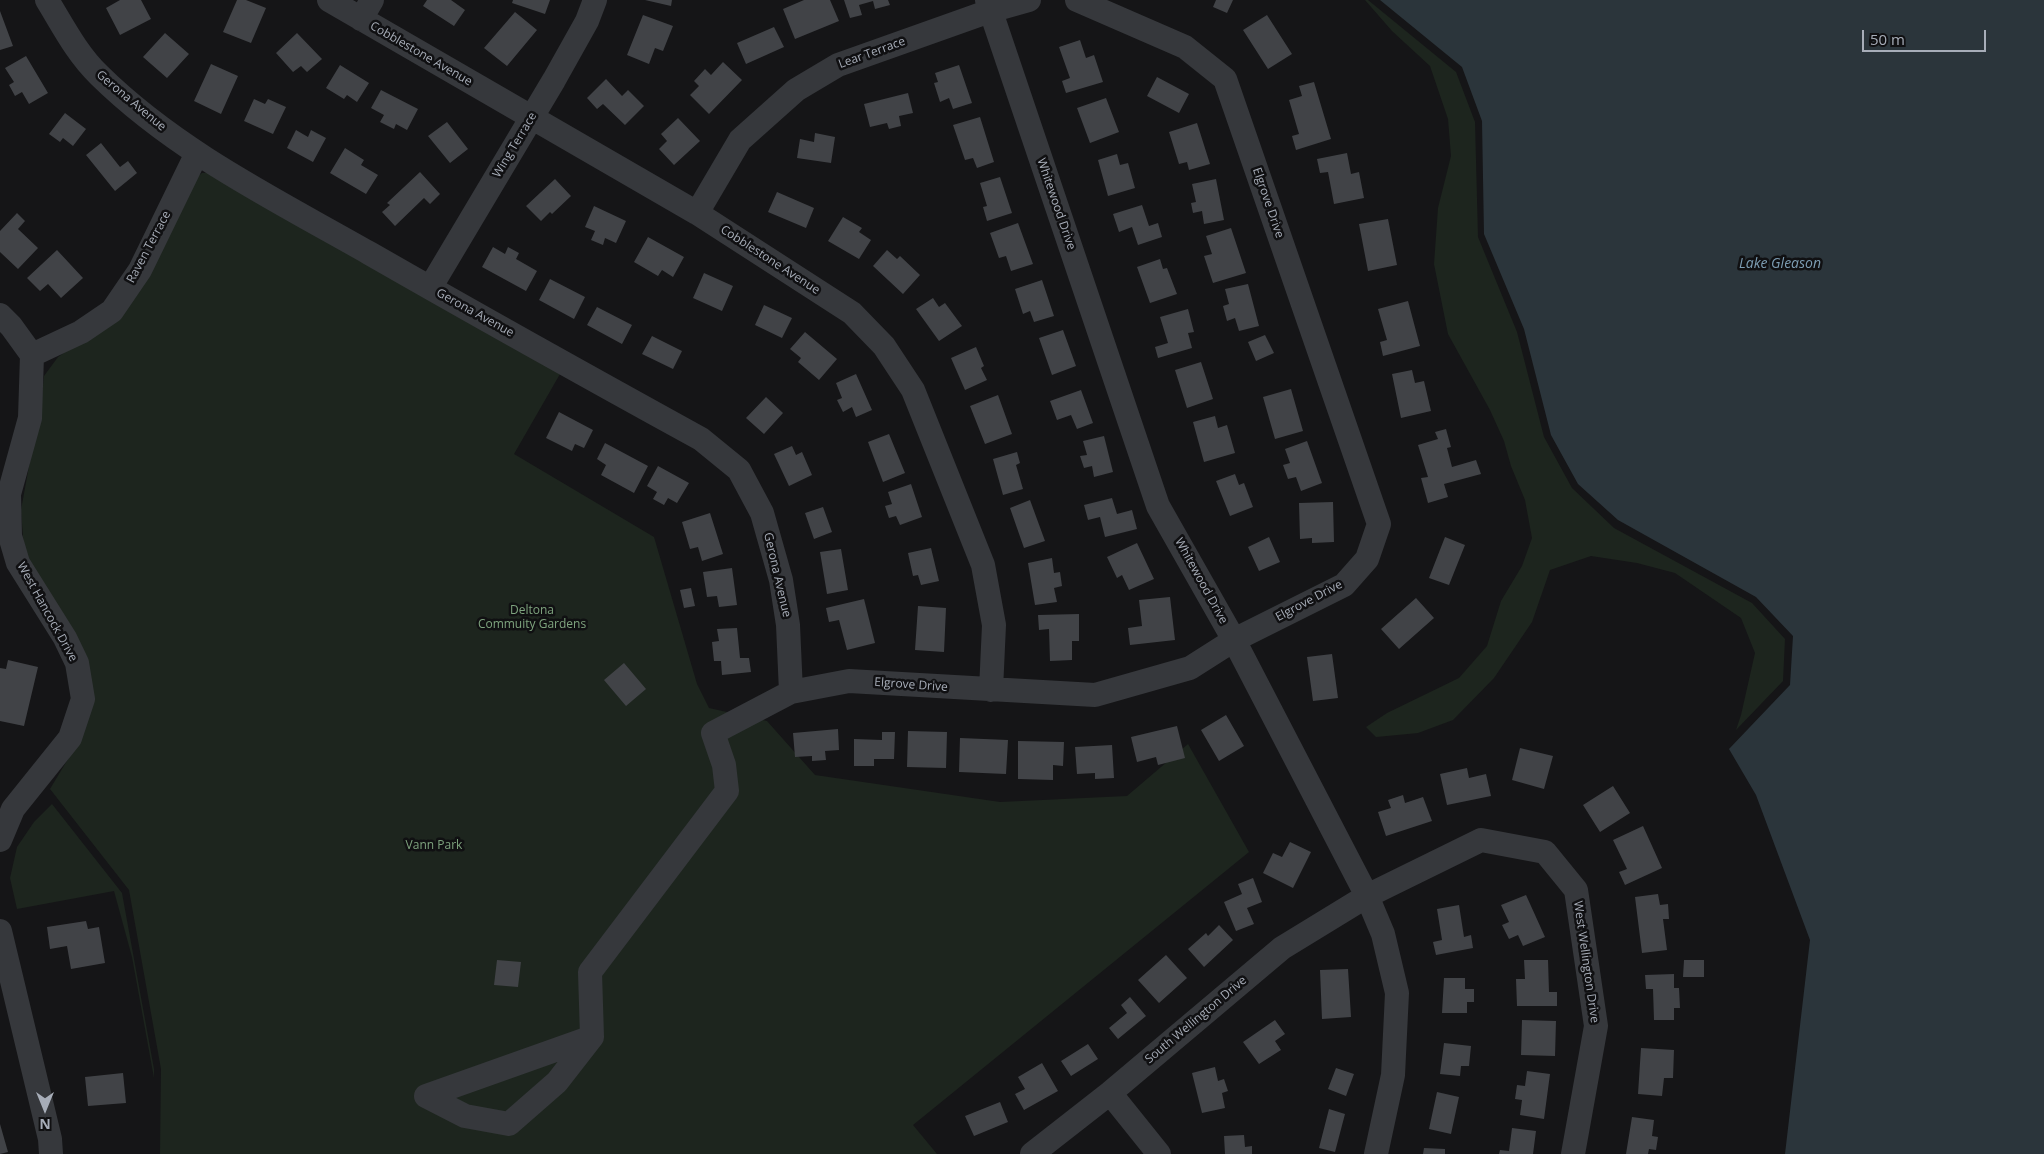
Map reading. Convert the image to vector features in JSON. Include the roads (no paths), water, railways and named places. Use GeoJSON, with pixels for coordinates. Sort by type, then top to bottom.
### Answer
{"type":"FeatureCollection","features":[{"type":"Feature","properties":{"kind":"street","name":"Gerona Avenue"},"geometry":{"type":"LineString","coordinates":[[47,0],[77,50],[99,75],[135,107],[197,153],[430,288],[700,439],[738,470],[762,513],[781,580],[788,625],[791,692]]}},
{"type":"Feature","properties":{"kind":"street","name":"Cobblestone Avenue"},"geometry":{"type":"LineString","coordinates":[[329,0],[367,10],[531,118],[697,213],[852,313],[884,346],[913,390],[983,565],[994,625],[991,690]]}},
{"type":"Feature","properties":{"kind":"street","name":"Wing Terrace"},"geometry":{"type":"LineString","coordinates":[[430,288],[587,21],[595,0]]}},
{"type":"Feature","properties":{"kind":"street"},"geometry":{"type":"LineString","coordinates":[[988,5],[1029,0]]}},
{"type":"Feature","properties":{"kind":"street","name":"Elgrove Drive"},"geometry":{"type":"LineString","coordinates":[[592,1037],[590,972],[727,791],[724,765],[713,733],[791,692],[849,681],[1095,695],[1190,668],[1234,640],[1344,585],[1367,559],[1379,524],[1225,79],[1185,47],[1077,0]]}},
{"type":"Feature","properties":{"kind":"street","name":"Lear Terrace"},"geometry":{"type":"LineString","coordinates":[[697,213],[740,140],[796,90],[838,65],[988,5]]}},
{"type":"Feature","properties":{"kind":"street","name":"Whitewood Drive"},"geometry":{"type":"LineString","coordinates":[[988,5],[1158,506],[1234,640],[1367,896],[1383,934],[1397,993],[1393,1074],[1376,1154]]}},
{"type":"Feature","properties":{"kind":"street","name":"Raven Terrace"},"geometry":{"type":"LineString","coordinates":[[32,355],[81,332],[112,311],[140,270],[197,153]]}},
{"type":"Feature","properties":{"kind":"street"},"geometry":{"type":"LineString","coordinates":[[0,314],[32,355]]}},
{"type":"Feature","properties":{"kind":"street","name":"West Hancock Drive"},"geometry":{"type":"LineString","coordinates":[[0,840],[13,809],[70,738],[84,699],[77,663],[65,638],[18,563],[10,536],[10,494],[30,418],[32,355]]}},
{"type":"Feature","properties":{"kind":"street","name":"West Wellington Drive"},"geometry":{"type":"LineString","coordinates":[[1367,896],[1480,840],[1545,852],[1576,890],[1596,1026],[1573,1154]]}},
{"type":"Feature","properties":{"kind":"street","name":"South Wellington Drive"},"geometry":{"type":"LineString","coordinates":[[1032,1154],[1110,1092],[1282,948],[1367,896]]}},
{"type":"Feature","properties":{"kind":"street"},"geometry":{"type":"LineString","coordinates":[[0,931],[50,1139],[51,1154]]}},
{"type":"Feature","properties":{"kind":"street"},"geometry":{"type":"LineString","coordinates":[[592,1037],[557,1082],[508,1124],[465,1116],[426,1096],[527,1060],[592,1037]]}},
{"type":"Feature","properties":{"kind":"street"},"geometry":{"type":"LineString","coordinates":[[1110,1092],[1159,1154]]}},
{"type":"Feature","properties":{"kind":"water","name":"Lake Gleason"},"geometry":{"type":"Polygon","coordinates":[[[1380,0],[2044,0],[2044,1154],[1785,1154],[1810,940],[1756,795],[1729,749],[1790,685],[1793,636],[1756,597],[1618,520],[1578,484],[1551,435],[1524,329],[1484,234],[1482,121],[1462,67],[1380,0]]]}},
{"type":"Feature","properties":{"kind":"park label","name":"Deltona Commuity Gardens"},"geometry":{"type":"Point","coordinates":[532,618]}},
{"type":"Feature","properties":{"kind":"park label","name":"Vann Park"},"geometry":{"type":"Point","coordinates":[434,846]}}]}
